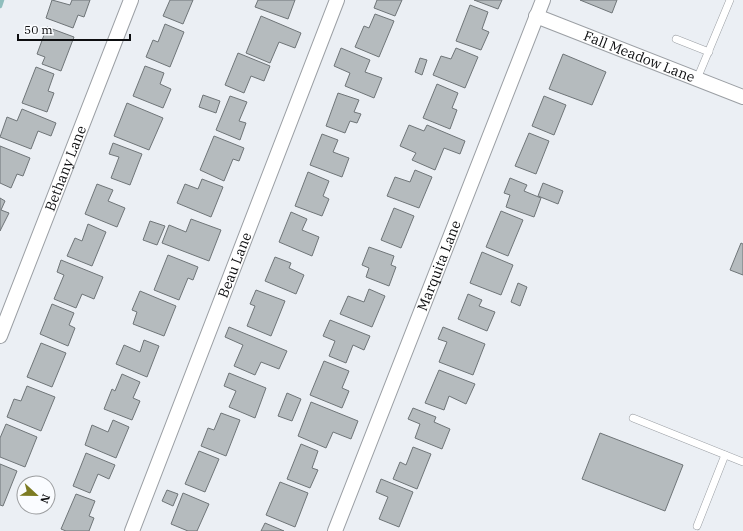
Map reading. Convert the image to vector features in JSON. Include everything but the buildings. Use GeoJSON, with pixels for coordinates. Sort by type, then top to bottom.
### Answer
{"type":"FeatureCollection","features":[{"type":"Feature","properties":{"kind":"street","name":"Bethany Lane"},"geometry":{"type":"LineString","coordinates":[[0,336],[131,0]]}},
{"type":"Feature","properties":{"kind":"street","name":"Beau Lane"},"geometry":{"type":"LineString","coordinates":[[132,531],[337,0]]}},
{"type":"Feature","properties":{"kind":"street","name":"Marquita Lane"},"geometry":{"type":"LineString","coordinates":[[335,531],[543,0]]}},
{"type":"Feature","properties":{"kind":"street","name":"Fall Meadow Lane"},"geometry":{"type":"LineString","coordinates":[[536,16],[743,97]]}},
{"type":"Feature","properties":{"kind":"lane"},"geometry":{"type":"LineString","coordinates":[[697,79],[710,52],[730,0]]}},
{"type":"Feature","properties":{"kind":"lane"},"geometry":{"type":"LineString","coordinates":[[676,39],[710,52]]}},
{"type":"Feature","properties":{"kind":"lane"},"geometry":{"type":"LineString","coordinates":[[633,418],[743,462]]}},
{"type":"Feature","properties":{"kind":"lane"},"geometry":{"type":"LineString","coordinates":[[697,526],[725,455]]}},
{"type":"Feature","properties":{"kind":"waterway"},"geometry":{"type":"LineString","coordinates":[[0,6],[2,0]]}}]}
